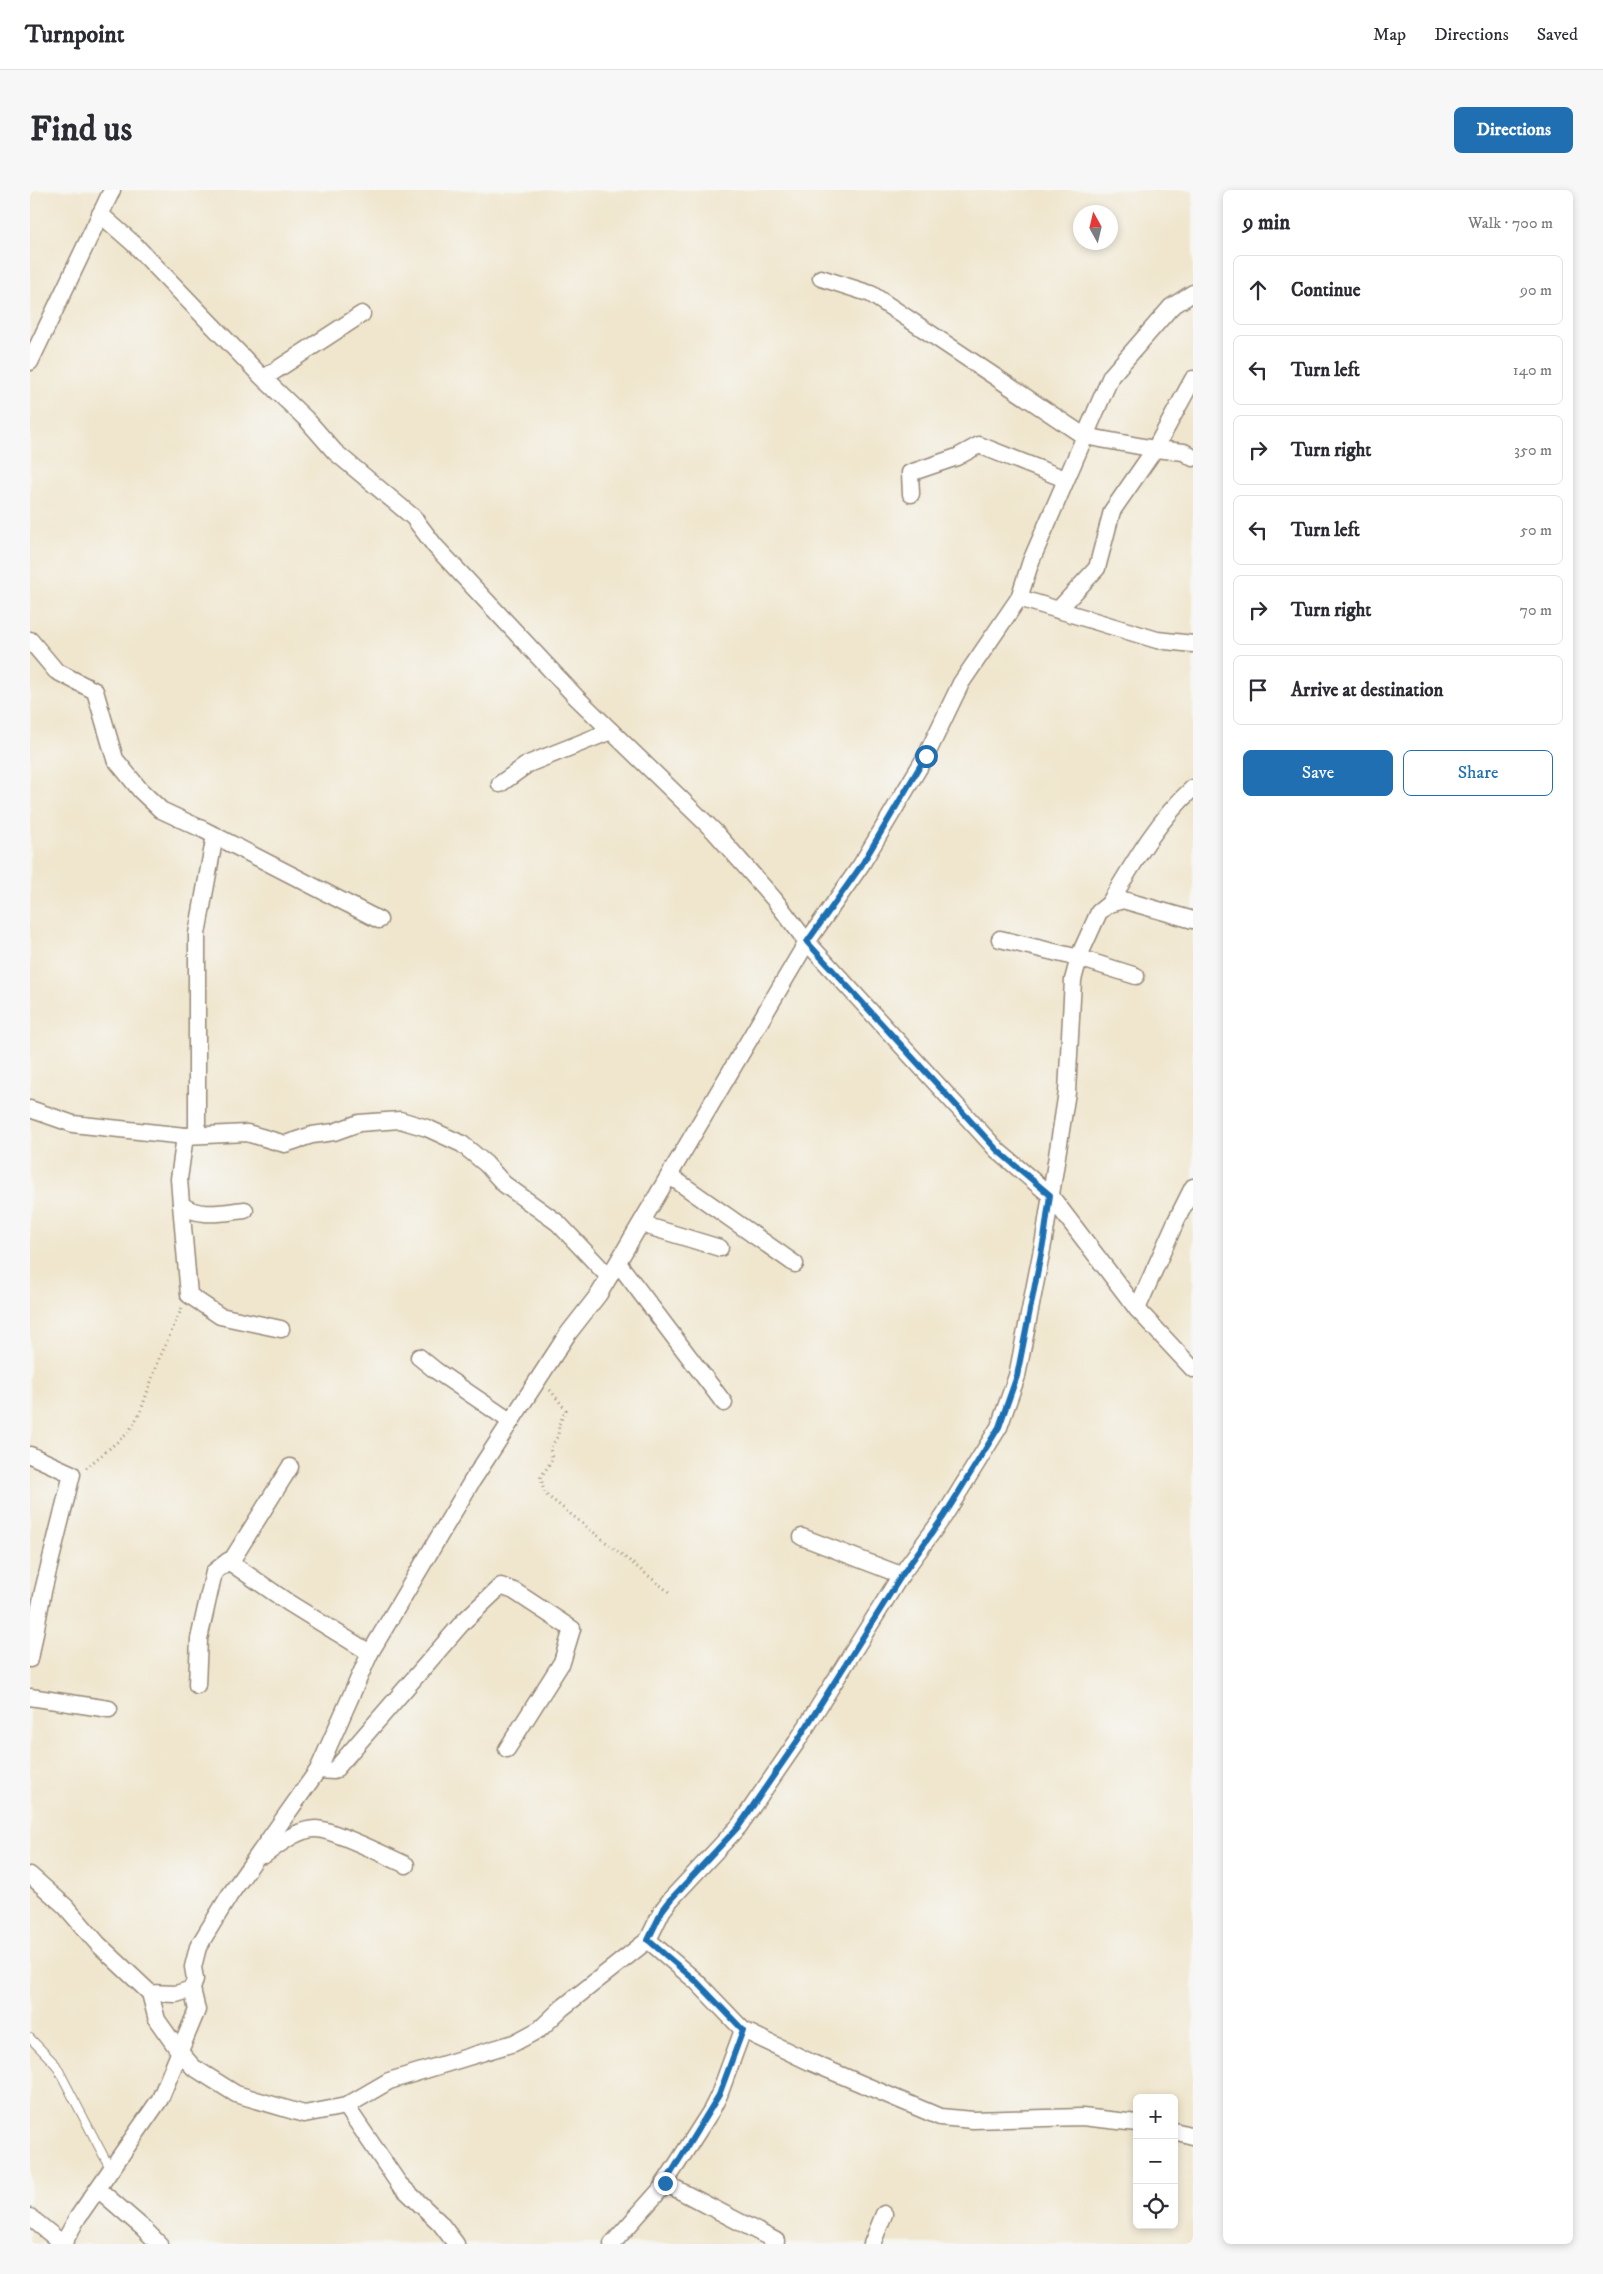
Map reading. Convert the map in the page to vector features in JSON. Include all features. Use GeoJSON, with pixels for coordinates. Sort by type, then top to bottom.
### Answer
{"type":"FeatureCollection","features":[{"type":"Feature","properties":{"kind":"street"},"geometry":{"type":"LineString","coordinates":[[30,362],[112,190]]}},
{"type":"Feature","properties":{"kind":"street"},"geometry":{"type":"LineString","coordinates":[[100,214],[134,244],[307,420],[335,452],[413,517],[435,546],[576,698],[714,831],[774,899],[807,942],[998,1151],[1050,1195],[1137,1309],[1193,1369]]}},
{"type":"Feature","properties":{"kind":"street"},"geometry":{"type":"LineString","coordinates":[[821,278],[871,294],[1084,436],[1155,449],[1184,452],[1193,458]]}},
{"type":"Feature","properties":{"kind":"street"},"geometry":{"type":"LineString","coordinates":[[30,2217],[63,2244],[78,2217],[160,2099],[197,2010],[192,1988],[195,1979],[192,1967],[198,1947],[229,1896],[258,1858],[318,1770],[370,1653],[472,1481],[541,1374],[614,1270],[807,942],[861,866],[926,756],[962,683],[1019,598],[1030,561],[1112,376],[1171,307],[1193,293]]}},
{"type":"Feature","properties":{"kind":"street"},"geometry":{"type":"LineString","coordinates":[[264,378],[362,314]]}},
{"type":"Feature","properties":{"kind":"street"},"geometry":{"type":"LineString","coordinates":[[1058,610],[1097,568],[1112,511],[1155,449],[1193,380]]}},
{"type":"Feature","properties":{"kind":"street"},"geometry":{"type":"LineString","coordinates":[[910,494],[910,473],[943,463],[979,445],[1065,479]]}},
{"type":"Feature","properties":{"kind":"street"},"geometry":{"type":"LineString","coordinates":[[1019,598],[1157,640],[1193,644]]}},
{"type":"Feature","properties":{"kind":"street"},"geometry":{"type":"LineString","coordinates":[[30,640],[56,671],[95,691],[115,759],[141,791],[162,810],[215,835],[379,920]]}},
{"type":"Feature","properties":{"kind":"street"},"geometry":{"type":"LineString","coordinates":[[500,784],[528,764],[611,730]]}},
{"type":"Feature","properties":{"kind":"street"},"geometry":{"type":"LineString","coordinates":[[30,1875],[65,1906],[98,1944],[150,1993],[157,2020],[179,2051],[194,2067],[236,2094],[304,2114],[346,2106],[389,2081],[514,2043],[540,2029],[562,2008],[648,1940],[662,1911],[671,1899],[745,1818],[796,1743],[902,1575],[944,1516],[999,1427],[1017,1376],[1044,1239],[1066,1092],[1073,980],[1079,958],[1099,912],[1109,904],[1140,851],[1171,808],[1193,788]]}},
{"type":"Feature","properties":{"kind":"street"},"geometry":{"type":"LineString","coordinates":[[215,835],[197,934],[191,1135],[179,1179],[189,1295],[220,1316],[281,1329]]}},
{"type":"Feature","properties":{"kind":"street"},"geometry":{"type":"LineString","coordinates":[[1109,904],[1124,900],[1193,920]]}},
{"type":"Feature","properties":{"kind":"street"},"geometry":{"type":"LineString","coordinates":[[1000,939],[1079,958],[1136,976]]}},
{"type":"Feature","properties":{"kind":"street"},"geometry":{"type":"LineString","coordinates":[[30,1109],[74,1124],[191,1135],[246,1133],[285,1144],[312,1135],[334,1132],[359,1123],[400,1120],[427,1128],[462,1144],[486,1164],[504,1184],[558,1222],[614,1270],[724,1403]]}},
{"type":"Feature","properties":{"kind":"street"},"geometry":{"type":"LineString","coordinates":[[670,1176],[795,1264]]}},
{"type":"Feature","properties":{"kind":"street"},"geometry":{"type":"LineString","coordinates":[[1137,1309],[1193,1187]]}},
{"type":"Feature","properties":{"kind":"street"},"geometry":{"type":"LineString","coordinates":[[181,1204],[196,1212],[216,1214],[245,1210]]}},
{"type":"Feature","properties":{"kind":"street"},"geometry":{"type":"LineString","coordinates":[[641,1224],[720,1248]]}},
{"type":"Feature","properties":{"kind":"street"},"geometry":{"type":"LineString","coordinates":[[419,1357],[510,1421]]}},
{"type":"Feature","properties":{"kind":"street"},"geometry":{"type":"LineString","coordinates":[[30,1455],[72,1474],[43,1591],[30,1659]]}},
{"type":"Feature","properties":{"kind":"street"},"geometry":{"type":"LineString","coordinates":[[196,1685],[199,1639],[214,1572],[228,1562],[230,1563],[290,1467]]}},
{"type":"Feature","properties":{"kind":"street"},"geometry":{"type":"LineString","coordinates":[[802,1537],[902,1575]]}},
{"type":"Feature","properties":{"kind":"street"},"geometry":{"type":"LineString","coordinates":[[230,1563],[289,1603],[370,1653]]}},
{"type":"Feature","properties":{"kind":"street"},"geometry":{"type":"LineString","coordinates":[[318,1770],[334,1771],[457,1630],[501,1586],[514,1591],[572,1629],[562,1662],[507,1749]]}},
{"type":"Feature","properties":{"kind":"street"},"geometry":{"type":"LineString","coordinates":[[30,1697],[109,1709]]}},
{"type":"Feature","properties":{"kind":"street"},"geometry":{"type":"LineString","coordinates":[[258,1858],[297,1834],[317,1829],[346,1839],[406,1865]]}},
{"type":"Feature","properties":{"kind":"street"},"geometry":{"type":"LineString","coordinates":[[648,1940],[697,1982],[743,2030],[810,2062],[940,2117],[973,2120],[1082,2117],[1133,2123]]}},
{"type":"Feature","properties":{"kind":"street"},"geometry":{"type":"LineString","coordinates":[[150,1993],[176,1994],[192,1988]]}},
{"type":"Feature","properties":{"kind":"street"},"geometry":{"type":"LineString","coordinates":[[612,2244],[665,2183],[715,2103],[743,2030]]}},
{"type":"Feature","properties":{"kind":"street"},"geometry":{"type":"LineString","coordinates":[[346,2106],[399,2184],[440,2223],[456,2244]]}},
{"type":"Feature","properties":{"kind":"street"},"geometry":{"type":"LineString","coordinates":[[1178,2132],[1193,2136]]}},
{"type":"Feature","properties":{"kind":"street"},"geometry":{"type":"LineString","coordinates":[[665,2183],[776,2241]]}},
{"type":"Feature","properties":{"kind":"street"},"geometry":{"type":"LineString","coordinates":[[98,2189],[144,2228],[159,2244]]}},
{"type":"Feature","properties":{"kind":"street"},"geometry":{"type":"LineString","coordinates":[[872,2244],[884,2214]]}},
{"type":"Feature","properties":{"kind":"lane"},"geometry":{"type":"LineString","coordinates":[[30,2038],[56,2065],[111,2170]]}},
{"type":"Feature","properties":{"kind":"path"},"geometry":{"type":"LineString","coordinates":[[71,1479],[128,1433],[140,1414],[159,1359],[189,1295]]}},
{"type":"Feature","properties":{"kind":"path"},"geometry":{"type":"LineString","coordinates":[[541,1374],[546,1385],[566,1410],[559,1424],[558,1436],[550,1448],[552,1460],[541,1477],[544,1493],[670,1593]]}},
{"type":"Feature","properties":{"kind":"route"},"geometry":{"type":"LineString","coordinates":[[665,2183],[711,2111],[719,2095],[743,2030],[697,1982],[648,1940],[662,1911],[671,1899],[739,1826],[796,1743],[902,1575],[944,1516],[999,1427],[1017,1376],[1044,1239],[1050,1195],[998,1151],[807,942],[861,866],[926,756]]}}]}
